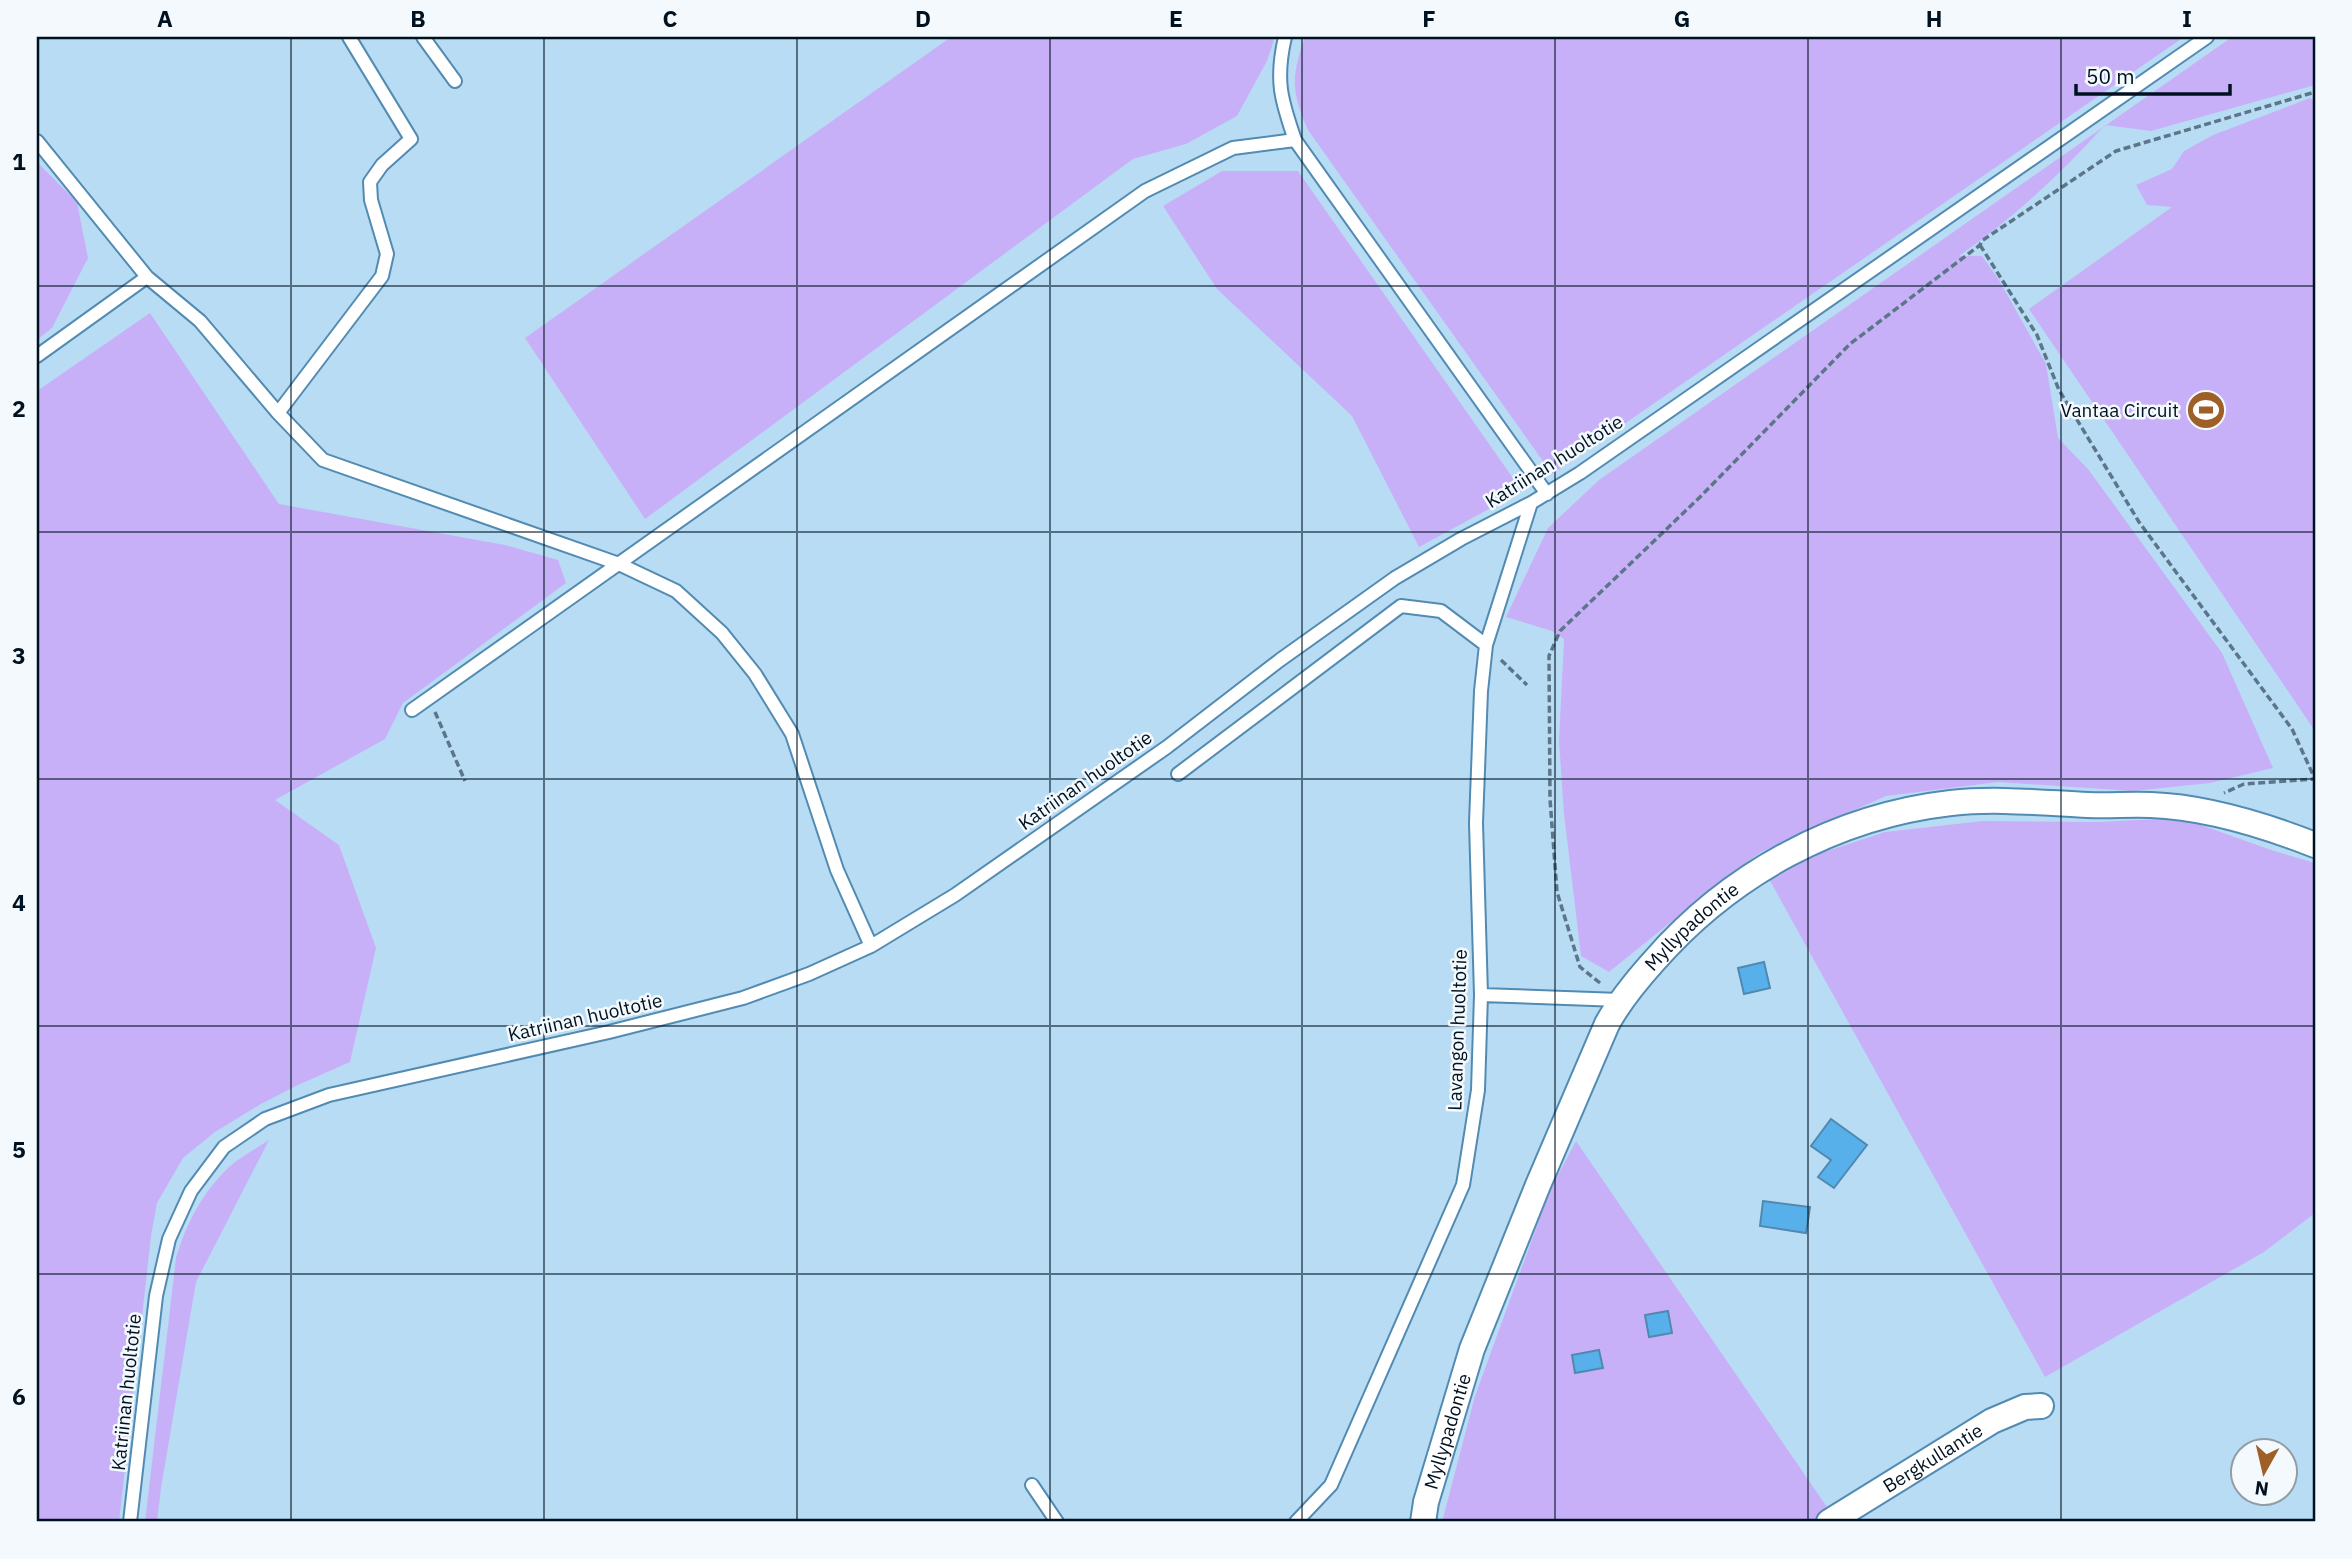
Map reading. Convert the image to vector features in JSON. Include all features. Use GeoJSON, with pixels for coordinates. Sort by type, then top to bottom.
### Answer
{"type":"FeatureCollection","features":[{"type":"Feature","properties":{"kind":"street","name":"Myllypadontie"},"geometry":{"type":"LineString","coordinates":[[1423,1522],[1429,1491],[1472,1349],[1607,1024],[1620,999],[1668,944],[1694,919],[1754,874],[1819,838],[1896,813],[1953,802],[2152,805],[2195,810],[2315,845]]}},
{"type":"Feature","properties":{"kind":"street","name":"Bergkullantie"},"geometry":{"type":"LineString","coordinates":[[1829,1522],[1992,1421],[2025,1407],[2041,1406]]}},
{"type":"Feature","properties":{"kind":"lane"},"geometry":{"type":"LineString","coordinates":[[278,413],[382,276],[387,254],[371,200],[370,182],[382,165],[411,139],[349,37]]}},
{"type":"Feature","properties":{"kind":"lane"},"geometry":{"type":"LineString","coordinates":[[423,37],[455,81]]}},
{"type":"Feature","properties":{"kind":"lane"},"geometry":{"type":"LineString","coordinates":[[1285,37],[1279,70],[1281,98],[1295,140],[1547,494]]}},
{"type":"Feature","properties":{"kind":"lane","name":"Katriinan huoltotie"},"geometry":{"type":"LineString","coordinates":[[130,1522],[156,1296],[169,1239],[191,1191],[224,1147],[265,1119],[329,1095],[609,1032],[743,998],[809,974],[871,946],[956,895],[1156,755],[1289,653],[1395,578],[1580,473],[2207,37]]}},
{"type":"Feature","properties":{"kind":"lane"},"geometry":{"type":"LineString","coordinates":[[412,710],[1144,191],[1233,148],[1295,140]]}},
{"type":"Feature","properties":{"kind":"lane"},"geometry":{"type":"LineString","coordinates":[[37,141],[147,277],[200,321],[278,413],[323,460],[619,564],[676,591],[722,633],[755,674],[792,734],[837,870],[871,946]]}},
{"type":"Feature","properties":{"kind":"lane"},"geometry":{"type":"LineString","coordinates":[[37,356],[147,277]]}},
{"type":"Feature","properties":{"kind":"lane","name":"Lavangon huoltotie"},"geometry":{"type":"LineString","coordinates":[[1296,1522],[1331,1485],[1463,1185],[1478,1090],[1481,995],[1476,823],[1480,691],[1486,645],[1531,503]]}},
{"type":"Feature","properties":{"kind":"lane"},"geometry":{"type":"LineString","coordinates":[[1178,774],[1401,606],[1441,611],[1486,645]]}},
{"type":"Feature","properties":{"kind":"lane"},"geometry":{"type":"LineString","coordinates":[[1481,995],[1620,999]]}},
{"type":"Feature","properties":{"kind":"lane"},"geometry":{"type":"LineString","coordinates":[[1032,1485],[1057,1522]]}},
{"type":"Feature","properties":{"kind":"path"},"geometry":{"type":"LineString","coordinates":[[1580,967],[1558,892],[1549,799],[1549,656],[1560,631],[1700,497],[1850,344],[1982,242],[2116,151],[2315,92]]}},
{"type":"Feature","properties":{"kind":"path"},"geometry":{"type":"LineString","coordinates":[[1982,242],[2037,335],[2059,390],[2139,522],[2292,729],[2315,779],[2244,784],[2218,795]]}},
{"type":"Feature","properties":{"kind":"path"},"geometry":{"type":"LineString","coordinates":[[1486,645],[1527,685]]}},
{"type":"Feature","properties":{"kind":"path"},"geometry":{"type":"LineString","coordinates":[[429,699],[465,780]]}},
{"type":"Feature","properties":{"kind":"shaded area"},"geometry":{"type":"Polygon","coordinates":[[[951,37],[1275,37],[1267,61],[1237,116],[1186,144],[1133,159],[645,519],[525,338],[951,37]]]}},
{"type":"Feature","properties":{"kind":"shaded area"},"geometry":{"type":"Polygon","coordinates":[[[1305,37],[2184,37],[1552,474],[1308,130],[1298,105],[1295,84],[1297,63],[1305,37]]]}},
{"type":"Feature","properties":{"kind":"shaded area"},"geometry":{"type":"Polygon","coordinates":[[[2232,37],[2315,37],[2315,85],[2151,131],[2106,125],[2232,37]]]}},
{"type":"Feature","properties":{"kind":"shaded area","name":"Vantaa Circuit"},"geometry":{"type":"Polygon","coordinates":[[[2310,98],[2315,102],[2315,731],[2029,309],[2172,207],[2147,205],[2136,185],[2172,169],[2184,151],[2213,135],[2310,98]]]}},
{"type":"Feature","properties":{"kind":"shaded area"},"geometry":{"type":"Polygon","coordinates":[[[2103,127],[2036,195],[1959,256],[1982,256],[1999,280],[2046,364],[2058,438],[2088,469],[2222,653],[2273,768],[2210,783],[2133,791],[1998,782],[1886,796],[1761,852],[1609,972],[1581,956],[1564,814],[1559,741],[1564,639],[1552,631],[1506,617],[1548,528],[1599,480],[2103,127]]]}},
{"type":"Feature","properties":{"kind":"shaded area"},"geometry":{"type":"Polygon","coordinates":[[[37,162],[77,202],[88,258],[52,328],[37,340],[37,162]]]}},
{"type":"Feature","properties":{"kind":"shaded area"},"geometry":{"type":"Polygon","coordinates":[[[1222,171],[1298,171],[1522,491],[1419,547],[1352,416],[1217,289],[1163,206],[1222,171]]]}},
{"type":"Feature","properties":{"kind":"shaded area"},"geometry":{"type":"Polygon","coordinates":[[[150,313],[279,504],[505,545],[558,560],[566,583],[403,703],[385,739],[275,800],[339,845],[376,948],[350,1062],[261,1104],[215,1132],[183,1158],[157,1203],[151,1236],[119,1522],[37,1522],[37,391],[150,313]]]}},
{"type":"Feature","properties":{"kind":"shaded area"},"geometry":{"type":"Polygon","coordinates":[[[2181,818],[2315,863],[2315,1213],[2264,1252],[2045,1377],[1769,879],[1815,855],[1885,832],[1983,821],[2096,822],[2181,818]]]}},
{"type":"Feature","properties":{"kind":"shaded area"},"geometry":{"type":"Polygon","coordinates":[[[269,1140],[196,1282],[157,1522],[145,1522],[176,1258],[180,1245],[190,1221],[210,1188],[228,1168],[269,1140]]]}},
{"type":"Feature","properties":{"kind":"shaded area"},"geometry":{"type":"Polygon","coordinates":[[[1576,1141],[1831,1513],[1833,1522],[1442,1522],[1475,1396],[1550,1190],[1576,1141]]]}},
{"type":"Feature","properties":{"kind":"building"},"geometry":{"type":"Polygon","coordinates":[[[1764,962],[1770,988],[1744,994],[1738,968],[1764,962]]]}},
{"type":"Feature","properties":{"kind":"building"},"geometry":{"type":"Polygon","coordinates":[[[1831,1119],[1867,1145],[1834,1188],[1818,1177],[1831,1160],[1811,1146],[1831,1119]]]}},
{"type":"Feature","properties":{"kind":"building"},"geometry":{"type":"Polygon","coordinates":[[[1763,1201],[1810,1207],[1806,1233],[1760,1226],[1763,1201]]]}},
{"type":"Feature","properties":{"kind":"building"},"geometry":{"type":"Polygon","coordinates":[[[1668,1311],[1672,1333],[1649,1337],[1645,1315],[1668,1311]]]}},
{"type":"Feature","properties":{"kind":"building"},"geometry":{"type":"Polygon","coordinates":[[[1599,1350],[1603,1368],[1575,1373],[1572,1355],[1599,1350]]]}},
{"type":"Feature","properties":{"kind":"place","name":"Vantaa Circuit"},"geometry":{"type":"Point","coordinates":[2206,410]}}]}
